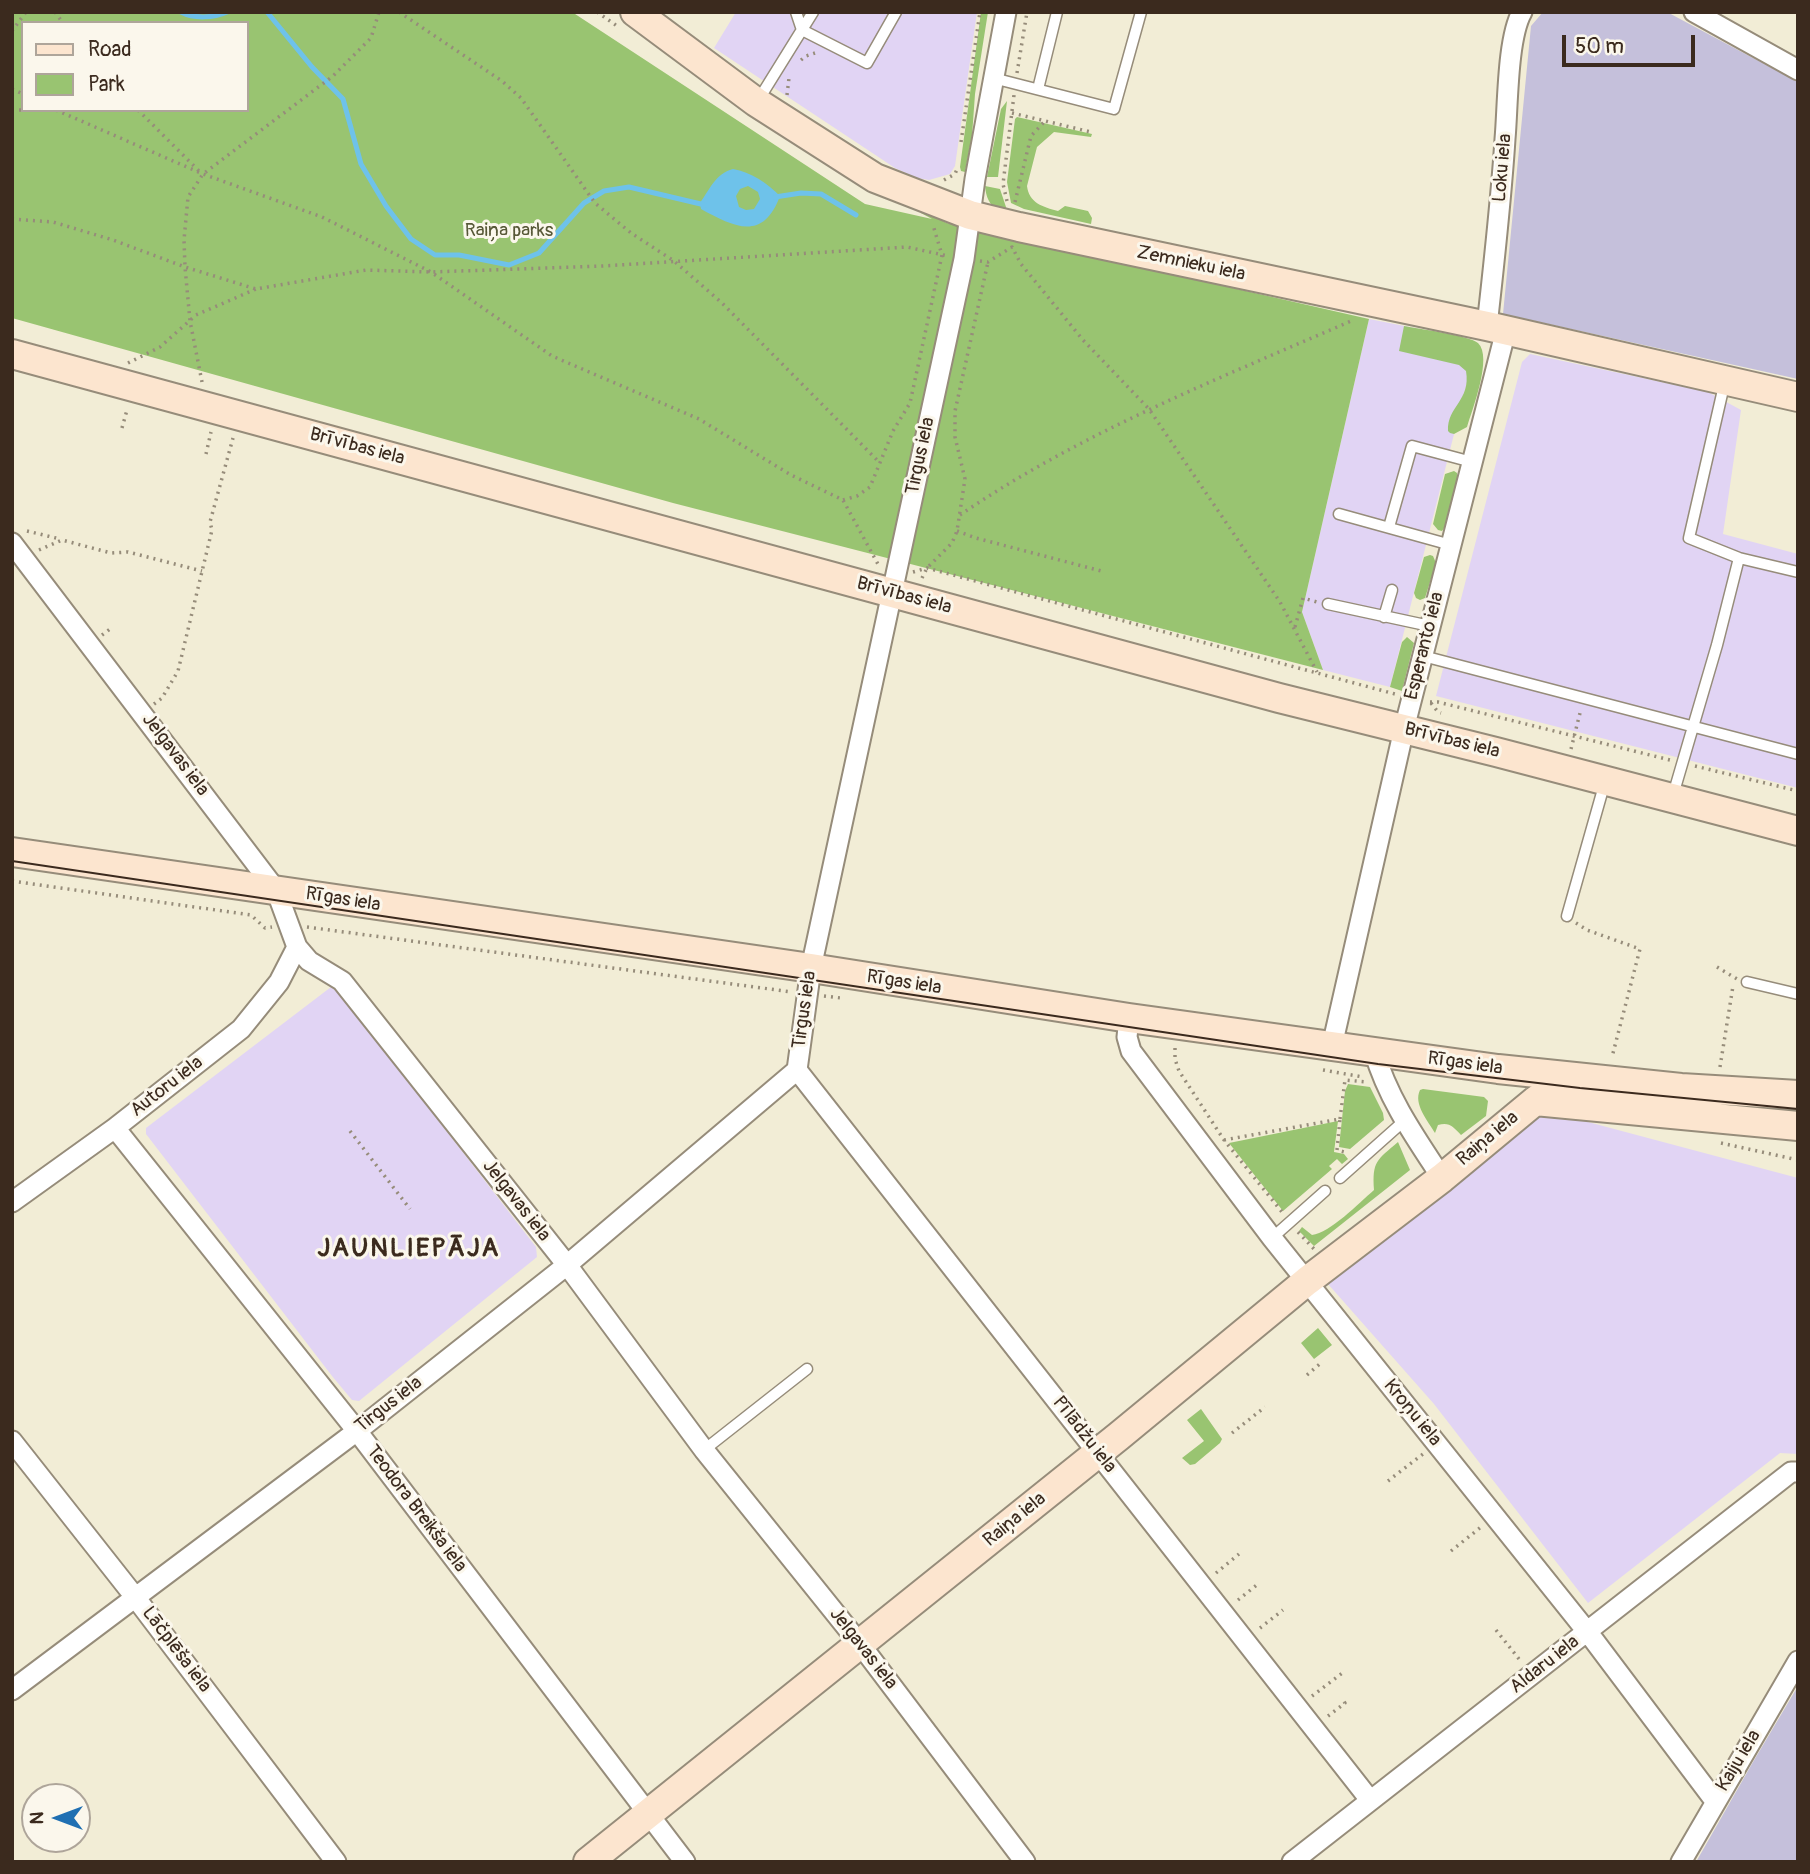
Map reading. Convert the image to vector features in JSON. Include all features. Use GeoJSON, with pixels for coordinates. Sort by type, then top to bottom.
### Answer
{"type":"FeatureCollection","features":[{"type":"Feature","properties":{"kind":"main road","name":"Zemnieku iela"},"geometry":{"type":"LineString","coordinates":[[627,20],[875,178],[970,215],[1019,228],[1497,328],[1798,397]]}},
{"type":"Feature","properties":{"kind":"main road","name":"Brīvības iela"},"geometry":{"type":"LineString","coordinates":[[12,354],[889,576],[1279,698],[1798,831]]}},
{"type":"Feature","properties":{"kind":"main road","name":"Rīgas iela"},"geometry":{"type":"LineString","coordinates":[[12,852],[276,890],[809,981],[1129,1018],[1327,1057],[1374,1051],[1569,1077],[1681,1088],[1798,1095]]}},
{"type":"Feature","properties":{"kind":"main road","name":"Raiņa iela"},"geometry":{"type":"LineString","coordinates":[[588,1862],[1307,1281],[1569,1077]]}},
{"type":"Feature","properties":{"kind":"main road"},"geometry":{"type":"LineString","coordinates":[[1535,1101],[1798,1126]]}},
{"type":"Feature","properties":{"kind":"street","name":"Tirgus iela"},"geometry":{"type":"LineString","coordinates":[[12,1690],[357,1431],[567,1265],[797,1070],[809,981],[889,576],[964,258],[1006,12]]}},
{"type":"Feature","properties":{"kind":"street","name":"Loku iela"},"geometry":{"type":"LineString","coordinates":[[1497,328],[1500,203],[1512,59],[1517,22],[1522,12]]}},
{"type":"Feature","properties":{"kind":"street"},"geometry":{"type":"LineString","coordinates":[[1694,12],[1798,70]]}},
{"type":"Feature","properties":{"kind":"street","name":"Esperanto iela"},"geometry":{"type":"LineString","coordinates":[[1327,1057],[1404,729],[1421,701],[1423,656],[1472,462],[1497,328]]}},
{"type":"Feature","properties":{"kind":"street","name":"Jelgavas iela"},"geometry":{"type":"LineString","coordinates":[[17,537],[276,890],[297,947],[309,961],[342,981],[567,1265],[704,1450],[860,1644],[1025,1862]]}},
{"type":"Feature","properties":{"kind":"street","name":"Autoru iela"},"geometry":{"type":"LineString","coordinates":[[12,1202],[115,1128],[241,1029],[279,982],[297,947]]}},
{"type":"Feature","properties":{"kind":"street","name":"Kroņu iela"},"geometry":{"type":"LineString","coordinates":[[1129,1018],[1127,1037],[1131,1051],[1272,1238],[1588,1633],[1715,1801]]}},
{"type":"Feature","properties":{"kind":"street","name":"Raiņa iela"},"geometry":{"type":"LineString","coordinates":[[1374,1051],[1384,1085],[1441,1178]]}},
{"type":"Feature","properties":{"kind":"street","name":"Pīlādžu iela"},"geometry":{"type":"LineString","coordinates":[[797,1070],[1370,1800]]}},
{"type":"Feature","properties":{"kind":"street","name":"Teodora Breikša iela"},"geometry":{"type":"LineString","coordinates":[[115,1128],[357,1431],[685,1862]]}},
{"type":"Feature","properties":{"kind":"street","name":"Lāčplēša iela"},"geometry":{"type":"LineString","coordinates":[[12,1441],[135,1597],[336,1862]]}},
{"type":"Feature","properties":{"kind":"street","name":"Aldaru iela"},"geometry":{"type":"LineString","coordinates":[[1292,1862],[1791,1472],[1798,1472]]}},
{"type":"Feature","properties":{"kind":"street","name":"Kaiju iela"},"geometry":{"type":"LineString","coordinates":[[1681,1862],[1798,1661]]}},
{"type":"Feature","properties":{"kind":"lane"},"geometry":{"type":"LineString","coordinates":[[796,12],[802,30],[867,63],[897,12]]}},
{"type":"Feature","properties":{"kind":"lane"},"geometry":{"type":"LineString","coordinates":[[756,102],[813,12]]}},
{"type":"Feature","properties":{"kind":"lane"},"geometry":{"type":"LineString","coordinates":[[1038,89],[1057,12]]}},
{"type":"Feature","properties":{"kind":"lane"},"geometry":{"type":"LineString","coordinates":[[993,78],[1114,109],[1141,12]]}},
{"type":"Feature","properties":{"kind":"lane"},"geometry":{"type":"LineString","coordinates":[[1725,381],[1689,538],[1739,558],[1798,572]]}},
{"type":"Feature","properties":{"kind":"lane"},"geometry":{"type":"LineString","coordinates":[[1389,527],[1412,446],[1472,462]]}},
{"type":"Feature","properties":{"kind":"lane"},"geometry":{"type":"LineString","coordinates":[[1339,513],[1451,545]]}},
{"type":"Feature","properties":{"kind":"lane"},"geometry":{"type":"LineString","coordinates":[[1405,547],[1408,534]]}},
{"type":"Feature","properties":{"kind":"lane"},"geometry":{"type":"LineString","coordinates":[[1672,799],[1717,645],[1739,558]]}},
{"type":"Feature","properties":{"kind":"lane"},"geometry":{"type":"LineString","coordinates":[[1384,617],[1392,590]]}},
{"type":"Feature","properties":{"kind":"lane"},"geometry":{"type":"LineString","coordinates":[[1328,604],[1430,626]]}},
{"type":"Feature","properties":{"kind":"lane"},"geometry":{"type":"LineString","coordinates":[[1423,656],[1798,754]]}},
{"type":"Feature","properties":{"kind":"lane"},"geometry":{"type":"LineString","coordinates":[[1567,916],[1605,782]]}},
{"type":"Feature","properties":{"kind":"lane"},"geometry":{"type":"LineString","coordinates":[[1747,982],[1798,994]]}},
{"type":"Feature","properties":{"kind":"lane"},"geometry":{"type":"LineString","coordinates":[[1339,1178],[1404,1121]]}},
{"type":"Feature","properties":{"kind":"lane"},"geometry":{"type":"LineString","coordinates":[[1272,1238],[1325,1191]]}},
{"type":"Feature","properties":{"kind":"lane"},"geometry":{"type":"LineString","coordinates":[[704,1450],[807,1369]]}},
{"type":"Feature","properties":{"kind":"path"},"geometry":{"type":"LineString","coordinates":[[12,31],[26,12]]}},
{"type":"Feature","properties":{"kind":"path"},"geometry":{"type":"LineString","coordinates":[[202,384],[190,321],[185,267],[184,240],[188,197],[203,174],[333,76],[371,38],[379,12]]}},
{"type":"Feature","properties":{"kind":"path"},"geometry":{"type":"LineString","coordinates":[[399,12],[502,81],[520,98],[596,203],[631,233],[674,261],[722,303],[880,463]]}},
{"type":"Feature","properties":{"kind":"path"},"geometry":{"type":"LineString","coordinates":[[597,12],[627,20]]}},
{"type":"Feature","properties":{"kind":"path"},"geometry":{"type":"LineString","coordinates":[[960,151],[980,12]]}},
{"type":"Feature","properties":{"kind":"path"},"geometry":{"type":"LineString","coordinates":[[1010,208],[1003,184],[1027,12]]}},
{"type":"Feature","properties":{"kind":"path"},"geometry":{"type":"LineString","coordinates":[[800,61],[806,55],[820,53]]}},
{"type":"Feature","properties":{"kind":"path"},"geometry":{"type":"LineString","coordinates":[[788,99],[788,81],[793,72]]}},
{"type":"Feature","properties":{"kind":"path"},"geometry":{"type":"LineString","coordinates":[[61,112],[203,174],[322,217],[431,272],[552,356],[699,418],[790,475],[844,500],[889,576],[917,573],[927,568],[1421,701],[1438,702],[1798,792]]}},
{"type":"Feature","properties":{"kind":"path"},"geometry":{"type":"LineString","coordinates":[[140,112],[203,174]]}},
{"type":"Feature","properties":{"kind":"path"},"geometry":{"type":"LineString","coordinates":[[1012,113],[1091,132]]}},
{"type":"Feature","properties":{"kind":"path"},"geometry":{"type":"LineString","coordinates":[[1018,207],[1014,201],[1031,136],[1045,121]]}},
{"type":"Feature","properties":{"kind":"path"},"geometry":{"type":"LineString","coordinates":[[937,183],[955,174],[959,164]]}},
{"type":"Feature","properties":{"kind":"path"},"geometry":{"type":"LineString","coordinates":[[12,219],[53,222],[256,289]]}},
{"type":"Feature","properties":{"kind":"path"},"geometry":{"type":"LineString","coordinates":[[844,500],[857,496],[870,487],[893,431],[910,403],[942,255],[932,222]]}},
{"type":"Feature","properties":{"kind":"path"},"geometry":{"type":"LineString","coordinates":[[126,364],[160,347],[196,315],[256,289],[366,270],[431,272],[906,247],[988,262],[1012,247],[1021,264],[1083,340],[1149,409],[1280,603],[1317,671]]}},
{"type":"Feature","properties":{"kind":"path"},"geometry":{"type":"LineString","coordinates":[[952,543],[957,531],[965,479],[955,437],[955,411],[988,262]]}},
{"type":"Feature","properties":{"kind":"path"},"geometry":{"type":"LineString","coordinates":[[960,516],[1010,481],[1149,409],[1388,305]]}},
{"type":"Feature","properties":{"kind":"path"},"geometry":{"type":"LineString","coordinates":[[122,428],[127,410]]}},
{"type":"Feature","properties":{"kind":"path"},"geometry":{"type":"LineString","coordinates":[[206,454],[211,432]]}},
{"type":"Feature","properties":{"kind":"path"},"geometry":{"type":"LineString","coordinates":[[152,705],[162,698],[178,671],[212,530],[210,522],[233,438]]}},
{"type":"Feature","properties":{"kind":"path"},"geometry":{"type":"LineString","coordinates":[[957,531],[1105,572]]}},
{"type":"Feature","properties":{"kind":"path"},"geometry":{"type":"LineString","coordinates":[[17,537],[62,540],[111,553],[128,552],[202,571]]}},
{"type":"Feature","properties":{"kind":"path"},"geometry":{"type":"LineString","coordinates":[[36,551],[62,540]]}},
{"type":"Feature","properties":{"kind":"path"},"geometry":{"type":"LineString","coordinates":[[1295,629],[1303,598],[1328,604]]}},
{"type":"Feature","properties":{"kind":"path"},"geometry":{"type":"LineString","coordinates":[[1566,771],[1584,699]]}},
{"type":"Feature","properties":{"kind":"path"},"geometry":{"type":"LineString","coordinates":[[12,881],[251,915],[265,928]]}},
{"type":"Feature","properties":{"kind":"path"},"geometry":{"type":"LineString","coordinates":[[1567,916],[1587,930],[1640,949],[1609,1066]]}},
{"type":"Feature","properties":{"kind":"path"},"geometry":{"type":"LineString","coordinates":[[341,931],[809,981],[847,998]]}},
{"type":"Feature","properties":{"kind":"path"},"geometry":{"type":"LineString","coordinates":[[1717,967],[1747,982]]}},
{"type":"Feature","properties":{"kind":"path"},"geometry":{"type":"LineString","coordinates":[[1720,1067],[1735,978]]}},
{"type":"Feature","properties":{"kind":"path"},"geometry":{"type":"LineString","coordinates":[[1175,1045],[1175,1059],[1179,1071],[1224,1140],[1315,1251]]}},
{"type":"Feature","properties":{"kind":"path"},"geometry":{"type":"LineString","coordinates":[[1327,1057],[1370,1083],[1345,1080],[1336,1150],[1347,1152],[1359,1161]]}},
{"type":"Feature","properties":{"kind":"path"},"geometry":{"type":"LineString","coordinates":[[1224,1140],[1340,1119]]}},
{"type":"Feature","properties":{"kind":"path"},"geometry":{"type":"LineString","coordinates":[[350,1131],[410,1209]]}},
{"type":"Feature","properties":{"kind":"path"},"geometry":{"type":"LineString","coordinates":[[1307,1375],[1322,1362]]}},
{"type":"Feature","properties":{"kind":"path"},"geometry":{"type":"LineString","coordinates":[[1232,1433],[1265,1407]]}},
{"type":"Feature","properties":{"kind":"path"},"geometry":{"type":"LineString","coordinates":[[1388,1481],[1424,1453]]}},
{"type":"Feature","properties":{"kind":"path"},"geometry":{"type":"LineString","coordinates":[[1451,1551],[1481,1527]]}},
{"type":"Feature","properties":{"kind":"path"},"geometry":{"type":"LineString","coordinates":[[1216,1573],[1239,1555]]}},
{"type":"Feature","properties":{"kind":"path"},"geometry":{"type":"LineString","coordinates":[[1238,1600],[1258,1584]]}},
{"type":"Feature","properties":{"kind":"path"},"geometry":{"type":"LineString","coordinates":[[1260,1629],[1283,1610]]}},
{"type":"Feature","properties":{"kind":"path"},"geometry":{"type":"LineString","coordinates":[[1496,1630],[1519,1659]]}},
{"type":"Feature","properties":{"kind":"path"},"geometry":{"type":"LineString","coordinates":[[1312,1696],[1345,1671]]}},
{"type":"Feature","properties":{"kind":"path"},"geometry":{"type":"LineString","coordinates":[[1328,1716],[1345,1703],[1342,1699]]}},
{"type":"Feature","properties":{"kind":"shaded area"},"geometry":{"type":"Polygon","coordinates":[[[736,12],[977,12],[955,166],[950,174],[929,180],[917,178],[895,168],[714,48],[736,12]]]}},
{"type":"Feature","properties":{"kind":"shaded area"},"geometry":{"type":"Polygon","coordinates":[[[1543,12],[1667,12],[1798,82],[1798,379],[1503,314],[1531,26],[1543,12]]]}},
{"type":"Feature","properties":{"kind":"shaded area"},"geometry":{"type":"Polygon","coordinates":[[[1369,319],[1465,338],[1475,343],[1390,687],[1323,670],[1302,612],[1369,319]]]}},
{"type":"Feature","properties":{"kind":"shaded area"},"geometry":{"type":"Polygon","coordinates":[[[1530,354],[1708,392],[1741,410],[1723,534],[1798,554],[1798,788],[1436,696],[1522,362],[1530,354]]]}},
{"type":"Feature","properties":{"kind":"shaded area"},"geometry":{"type":"Polygon","coordinates":[[[331,987],[343,997],[536,1247],[537,1257],[359,1401],[352,1400],[332,1376],[146,1134],[146,1128],[331,987]]]}},
{"type":"Feature","properties":{"kind":"shaded area"},"geometry":{"type":"Polygon","coordinates":[[[1543,1110],[1798,1178],[1798,1454],[1780,1453],[1588,1603],[1434,1404],[1328,1284],[1543,1110]]]}},
{"type":"Feature","properties":{"kind":"shaded area"},"geometry":{"type":"Polygon","coordinates":[[[1798,1686],[1798,1862],[1696,1862],[1753,1762],[1798,1686]]]}},
{"type":"Feature","properties":{"kind":"green space","name":"Raiņa parks"},"geometry":{"type":"Polygon","coordinates":[[[12,12],[572,12],[865,204],[932,219],[921,213],[922,211],[947,223],[1369,319],[1302,612],[1323,670],[673,503],[12,318],[12,12]]]}},
{"type":"Feature","properties":{"kind":"green space"},"geometry":{"type":"Polygon","coordinates":[[[981,12],[988,12],[965,172],[961,171],[960,167],[981,12]]]}},
{"type":"Feature","properties":{"kind":"green space"},"geometry":{"type":"Polygon","coordinates":[[[1007,101],[998,177],[987,177],[1001,109],[1007,101]]]}},
{"type":"Feature","properties":{"kind":"green space"},"geometry":{"type":"Polygon","coordinates":[[[1017,117],[1092,134],[1091,137],[1054,132],[1037,147],[1027,186],[1031,197],[1042,206],[1058,211],[1065,206],[1088,211],[1092,218],[1091,224],[1024,209],[1011,203],[1007,182],[1017,117]]]}},
{"type":"Feature","properties":{"kind":"green space"},"geometry":{"type":"Polygon","coordinates":[[[985,186],[1000,189],[1007,210],[998,211],[992,206],[985,186]]]}},
{"type":"Feature","properties":{"kind":"green space"},"geometry":{"type":"Polygon","coordinates":[[[1404,326],[1454,335],[1478,343],[1482,350],[1482,371],[1467,427],[1454,434],[1448,431],[1451,415],[1465,390],[1466,371],[1459,365],[1399,351],[1404,326]]]}},
{"type":"Feature","properties":{"kind":"green space"},"geometry":{"type":"Polygon","coordinates":[[[1454,471],[1458,479],[1442,531],[1433,524],[1445,474],[1454,471]]]}},
{"type":"Feature","properties":{"kind":"green space"},"geometry":{"type":"Polygon","coordinates":[[[1430,555],[1436,563],[1425,598],[1420,600],[1414,593],[1424,557],[1430,555]]]}},
{"type":"Feature","properties":{"kind":"green space"},"geometry":{"type":"Polygon","coordinates":[[[1407,637],[1414,643],[1402,691],[1390,687],[1402,642],[1407,637]]]}},
{"type":"Feature","properties":{"kind":"green space"},"geometry":{"type":"Polygon","coordinates":[[[1348,1084],[1370,1087],[1384,1120],[1350,1149],[1339,1147],[1348,1084]]]}},
{"type":"Feature","properties":{"kind":"green space"},"geometry":{"type":"Polygon","coordinates":[[[1420,1090],[1484,1097],[1488,1101],[1486,1116],[1461,1135],[1446,1124],[1438,1125],[1435,1133],[1418,1101],[1420,1090]]]}},
{"type":"Feature","properties":{"kind":"green space"},"geometry":{"type":"Polygon","coordinates":[[[1338,1121],[1334,1152],[1344,1154],[1348,1159],[1342,1164],[1337,1159],[1329,1166],[1332,1169],[1283,1211],[1229,1143],[1338,1121]]]}},
{"type":"Feature","properties":{"kind":"green space"},"geometry":{"type":"Polygon","coordinates":[[[1398,1142],[1410,1170],[1314,1246],[1299,1231],[1302,1227],[1312,1235],[1319,1233],[1353,1209],[1374,1190],[1377,1162],[1398,1142]]]}},
{"type":"Feature","properties":{"kind":"green space"},"geometry":{"type":"Polygon","coordinates":[[[1318,1328],[1332,1345],[1314,1359],[1301,1343],[1318,1328]]]}},
{"type":"Feature","properties":{"kind":"green space"},"geometry":{"type":"Polygon","coordinates":[[[1201,1409],[1222,1439],[1195,1464],[1190,1465],[1182,1458],[1204,1441],[1187,1420],[1201,1409]]]}},
{"type":"Feature","properties":{"kind":"water"},"geometry":{"type":"Polygon","coordinates":[[[740,170],[752,175],[780,196],[765,220],[756,225],[736,225],[701,209],[700,203],[710,187],[727,171],[740,170]],[[748,186],[740,189],[736,196],[739,207],[754,209],[760,199],[758,192],[748,186]]]}},
{"type":"Feature","properties":{"kind":"waterway"},"geometry":{"type":"LineString","coordinates":[[181,12],[204,17],[227,12]]}},
{"type":"Feature","properties":{"kind":"waterway"},"geometry":{"type":"LineString","coordinates":[[267,12],[312,67],[343,99],[361,164],[386,206],[411,239],[435,255],[459,255],[509,265],[539,253],[584,203],[604,191],[629,187],[705,205]]}},
{"type":"Feature","properties":{"kind":"waterway"},"geometry":{"type":"LineString","coordinates":[[775,197],[801,193],[821,194],[856,215]]}},
{"type":"Feature","properties":{"kind":"tram line"},"geometry":{"type":"LineString","coordinates":[[12,861],[1378,1064],[1580,1088],[1798,1109]]}},
{"type":"Feature","properties":{"kind":"district","name":"JAUNLIEPĀJA"},"geometry":{"type":"Point","coordinates":[409,1249]}}]}
